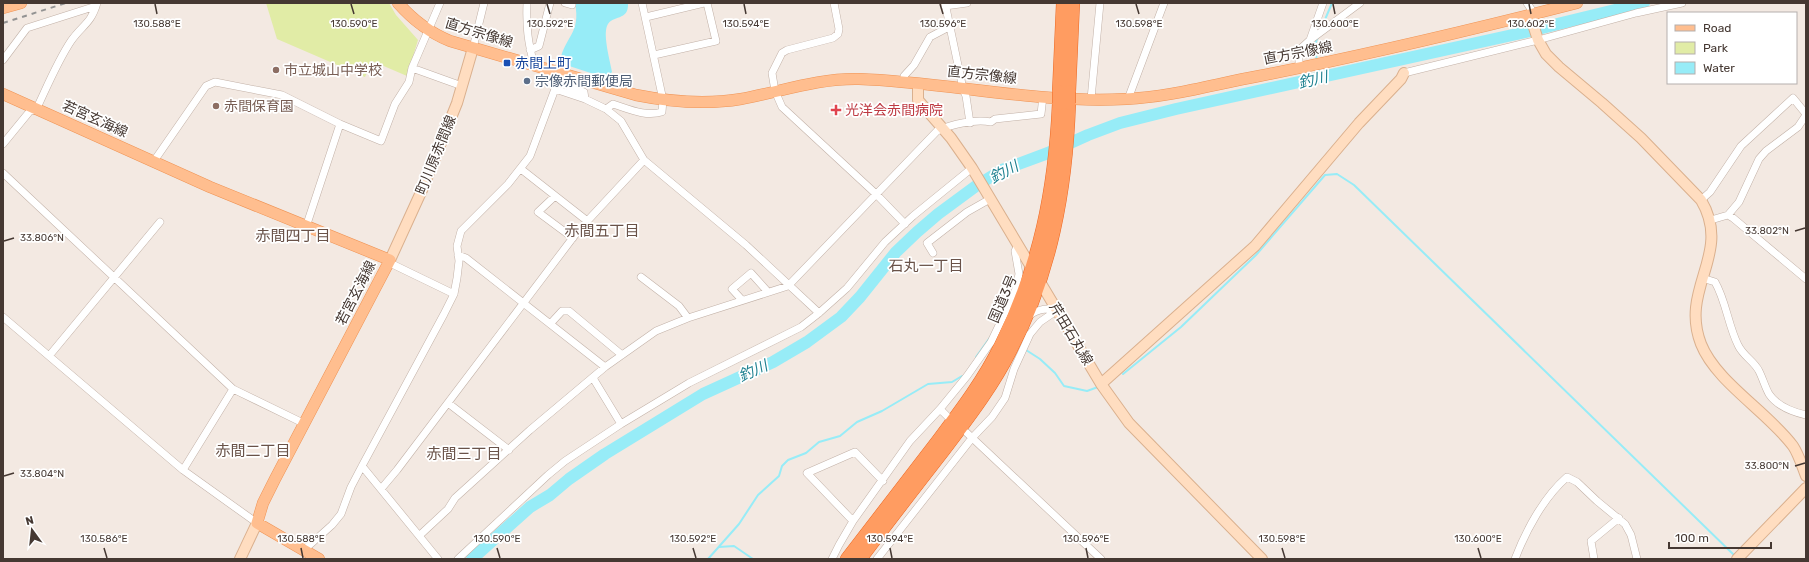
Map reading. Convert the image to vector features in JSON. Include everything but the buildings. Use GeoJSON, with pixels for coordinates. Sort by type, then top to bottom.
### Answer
{"type":"FeatureCollection","features":[{"type":"Feature","properties":{"kind":"highway","name":"国道3号"},"geometry":{"type":"LineString","coordinates":[[853,557],[976,408],[1010,351],[1024,323],[1036,275],[1045,222],[1061,161],[1064,98],[1063,3]]}},
{"type":"Feature","properties":{"kind":"highway","name":"国道3号"},"geometry":{"type":"LineString","coordinates":[[1064,98],[1073,3]]}},
{"type":"Feature","properties":{"kind":"highway","name":"国道3号"},"geometry":{"type":"LineString","coordinates":[[853,557],[966,404],[1001,346],[1036,275]]}},
{"type":"Feature","properties":{"kind":"main road"},"geometry":{"type":"LineString","coordinates":[[3,8],[21,3]]}},
{"type":"Feature","properties":{"kind":"main road","name":"直方宗像線"},"geometry":{"type":"LineString","coordinates":[[398,3],[411,18],[427,31],[450,41],[553,70],[636,96],[663,100],[698,102],[726,101],[819,81],[837,79],[858,79],[1043,96],[1091,99],[1128,99],[1171,94],[1364,55],[1530,16],[1577,3]]}},
{"type":"Feature","properties":{"kind":"main road","name":"若宮玄海線"},"geometry":{"type":"LineString","coordinates":[[3,94],[36,110],[306,227],[390,260],[263,503],[257,523]]}},
{"type":"Feature","properties":{"kind":"main road"},"geometry":{"type":"LineString","coordinates":[[257,523],[319,559]]}},
{"type":"Feature","properties":{"kind":"street"},"geometry":{"type":"LineString","coordinates":[[154,161],[206,86],[214,82],[282,95],[340,124],[380,141],[395,104],[409,82],[412,68],[440,3]]}},
{"type":"Feature","properties":{"kind":"street"},"geometry":{"type":"LineString","coordinates":[[473,48],[484,3]]}},
{"type":"Feature","properties":{"kind":"street"},"geometry":{"type":"LineString","coordinates":[[527,3],[527,38],[534,65]]}},
{"type":"Feature","properties":{"kind":"street"},"geometry":{"type":"LineString","coordinates":[[530,50],[539,46],[550,3]]}},
{"type":"Feature","properties":{"kind":"street"},"geometry":{"type":"LineString","coordinates":[[606,109],[613,104],[635,112],[655,114],[662,112],[663,100],[642,3]]}},
{"type":"Feature","properties":{"kind":"street"},"geometry":{"type":"LineString","coordinates":[[646,17],[705,3],[716,41],[654,55]]}},
{"type":"Feature","properties":{"kind":"street"},"geometry":{"type":"LineString","coordinates":[[834,3],[839,29],[838,34],[833,38],[787,50],[782,53],[772,73],[775,91],[782,107],[876,194],[905,224]]}},
{"type":"Feature","properties":{"kind":"street"},"geometry":{"type":"LineString","coordinates":[[967,3],[945,5],[966,96],[970,123]]}},
{"type":"Feature","properties":{"kind":"street"},"geometry":{"type":"LineString","coordinates":[[1091,99],[1100,3]]}},
{"type":"Feature","properties":{"kind":"street"},"geometry":{"type":"LineString","coordinates":[[1128,99],[1164,3]]}},
{"type":"Feature","properties":{"kind":"street"},"geometry":{"type":"LineString","coordinates":[[1310,40],[1323,3]]}},
{"type":"Feature","properties":{"kind":"street"},"geometry":{"type":"LineString","coordinates":[[1299,68],[1299,50],[1310,40],[1360,3]]}},
{"type":"Feature","properties":{"kind":"street"},"geometry":{"type":"LineString","coordinates":[[1526,3],[1531,9],[1530,16],[1537,39],[1546,54],[1641,138],[1701,200],[1711,220],[1712,242],[1696,303],[1696,323],[1701,344],[1718,370],[1793,446],[1806,476]]}},
{"type":"Feature","properties":{"kind":"street"},"geometry":{"type":"LineString","coordinates":[[1101,384],[1255,246],[1360,123],[1402,79],[1404,73],[1636,13],[1682,3]]}},
{"type":"Feature","properties":{"kind":"street"},"geometry":{"type":"LineString","coordinates":[[3,60],[27,28],[96,4]]}},
{"type":"Feature","properties":{"kind":"street"},"geometry":{"type":"LineString","coordinates":[[3,144],[30,111],[36,110],[60,59],[72,39],[90,20],[96,4]]}},
{"type":"Feature","properties":{"kind":"street"},"geometry":{"type":"LineString","coordinates":[[904,83],[904,76],[914,65],[930,37],[949,27]]}},
{"type":"Feature","properties":{"kind":"street","name":"町川原赤間線"},"geometry":{"type":"LineString","coordinates":[[390,260],[422,190],[457,103],[473,48]]}},
{"type":"Feature","properties":{"kind":"street"},"geometry":{"type":"LineString","coordinates":[[412,68],[462,86]]}},
{"type":"Feature","properties":{"kind":"street"},"geometry":{"type":"LineString","coordinates":[[553,70],[552,80],[584,92],[585,99]]}},
{"type":"Feature","properties":{"kind":"street","name":"芹田石丸線"},"geometry":{"type":"LineString","coordinates":[[918,84],[918,100],[943,128],[973,170],[1101,384],[1129,423],[1262,559]]}},
{"type":"Feature","properties":{"kind":"street"},"geometry":{"type":"LineString","coordinates":[[304,550],[332,525],[341,514],[351,487],[454,294],[459,261],[457,246],[461,231],[521,169],[530,156],[555,89],[585,99],[606,109],[621,121],[644,160],[746,245],[788,286],[819,313]]}},
{"type":"Feature","properties":{"kind":"street"},"geometry":{"type":"LineString","coordinates":[[420,535],[448,509],[455,498],[605,367],[656,331],[688,318],[788,286],[937,131],[943,128],[983,120],[991,122],[995,119],[1041,114],[1043,96]]}},
{"type":"Feature","properties":{"kind":"street"},"geometry":{"type":"LineString","coordinates":[[1701,200],[1710,192],[1741,146],[1793,98],[1806,115],[1798,127],[1766,151],[1759,159],[1739,202],[1728,216],[1711,220]]}},
{"type":"Feature","properties":{"kind":"street"},"geometry":{"type":"LineString","coordinates":[[306,227],[340,124]]}},
{"type":"Feature","properties":{"kind":"street"},"geometry":{"type":"LineString","coordinates":[[381,488],[397,470],[586,220],[644,160]]}},
{"type":"Feature","properties":{"kind":"street"},"geometry":{"type":"LineString","coordinates":[[521,169],[586,220]]}},
{"type":"Feature","properties":{"kind":"street"},"geometry":{"type":"LineString","coordinates":[[458,559],[548,475],[621,424],[689,383],[800,327],[819,313],[847,288],[885,242],[905,224],[973,170]]}},
{"type":"Feature","properties":{"kind":"street"},"geometry":{"type":"LineString","coordinates":[[3,173],[233,389],[305,424]]}},
{"type":"Feature","properties":{"kind":"street"},"geometry":{"type":"LineString","coordinates":[[555,196],[538,212],[573,238]]}},
{"type":"Feature","properties":{"kind":"street"},"geometry":{"type":"LineString","coordinates":[[933,253],[927,243],[967,212],[990,199]]}},
{"type":"Feature","properties":{"kind":"street"},"geometry":{"type":"LineString","coordinates":[[1728,216],[1806,279]]}},
{"type":"Feature","properties":{"kind":"street"},"geometry":{"type":"LineString","coordinates":[[49,356],[160,222]]}},
{"type":"Feature","properties":{"kind":"street"},"geometry":{"type":"LineString","coordinates":[[832,559],[838,545],[853,521],[883,481],[910,441],[940,409],[967,376],[991,342],[1015,292],[1018,274],[1014,251],[1018,245]]}},
{"type":"Feature","properties":{"kind":"street"},"geometry":{"type":"LineString","coordinates":[[458,255],[466,258],[524,302],[605,367]]}},
{"type":"Feature","properties":{"kind":"street"},"geometry":{"type":"LineString","coordinates":[[390,260],[392,264],[454,294]]}},
{"type":"Feature","properties":{"kind":"street"},"geometry":{"type":"LineString","coordinates":[[742,300],[732,289],[751,273],[768,292]]}},
{"type":"Feature","properties":{"kind":"street"},"geometry":{"type":"LineString","coordinates":[[641,277],[679,306],[688,318]]}},
{"type":"Feature","properties":{"kind":"street"},"geometry":{"type":"LineString","coordinates":[[1702,278],[1715,282],[1720,290],[1738,345],[1744,356],[1754,363],[1769,394],[1787,409],[1806,415]]}},
{"type":"Feature","properties":{"kind":"street"},"geometry":{"type":"LineString","coordinates":[[1024,323],[1033,313],[1052,309],[1056,311]]}},
{"type":"Feature","properties":{"kind":"street"},"geometry":{"type":"LineString","coordinates":[[551,323],[562,311],[569,311],[622,355]]}},
{"type":"Feature","properties":{"kind":"street"},"geometry":{"type":"LineString","coordinates":[[877,559],[969,436],[992,417],[1005,398],[1014,369],[1030,334],[1040,322],[1056,311]]}},
{"type":"Feature","properties":{"kind":"street"},"geometry":{"type":"LineString","coordinates":[[3,317],[183,470],[257,523],[240,559]]}},
{"type":"Feature","properties":{"kind":"street"},"geometry":{"type":"LineString","coordinates":[[593,378],[621,424]]}},
{"type":"Feature","properties":{"kind":"street"},"geometry":{"type":"LineString","coordinates":[[183,470],[233,389]]}},
{"type":"Feature","properties":{"kind":"street"},"geometry":{"type":"LineString","coordinates":[[448,402],[509,450]]}},
{"type":"Feature","properties":{"kind":"street"},"geometry":{"type":"LineString","coordinates":[[940,409],[949,418]]}},
{"type":"Feature","properties":{"kind":"street"},"geometry":{"type":"LineString","coordinates":[[969,436],[1101,559]]}},
{"type":"Feature","properties":{"kind":"street"},"geometry":{"type":"LineString","coordinates":[[853,521],[807,473],[855,452],[883,481]]}},
{"type":"Feature","properties":{"kind":"street"},"geometry":{"type":"LineString","coordinates":[[362,466],[420,535],[438,559]]}},
{"type":"Feature","properties":{"kind":"street"},"geometry":{"type":"LineString","coordinates":[[1515,559],[1527,532],[1550,493],[1567,477],[1577,482],[1597,501],[1626,524],[1631,534],[1637,559]]}},
{"type":"Feature","properties":{"kind":"street"},"geometry":{"type":"LineString","coordinates":[[1737,559],[1806,488]]}},
{"type":"Feature","properties":{"kind":"street"},"geometry":{"type":"LineString","coordinates":[[1594,559],[1591,541],[1619,518]]}},
{"type":"Feature","properties":{"kind":"green space"},"geometry":{"type":"Polygon","coordinates":[[[266,3],[389,3],[396,15],[418,40],[407,76],[372,61],[365,77],[277,39],[266,3]]]}},
{"type":"Feature","properties":{"kind":"water"},"geometry":{"type":"Polygon","coordinates":[[[575,3],[628,3],[626,13],[609,22],[607,26],[606,42],[612,72],[606,78],[563,64],[560,61],[576,22],[575,3]]]}},
{"type":"Feature","properties":{"kind":"waterway"},"geometry":{"type":"LineString","coordinates":[[1321,29],[1332,3]]}},
{"type":"Feature","properties":{"kind":"waterway","name":"釣川"},"geometry":{"type":"LineString","coordinates":[[472,559],[530,507],[550,495],[569,479],[605,454],[703,394],[773,362],[807,342],[841,317],[860,297],[896,252],[917,232],[938,214],[976,186],[1002,170],[1048,153],[1088,135],[1120,123],[1176,109],[1517,34],[1644,3]]}},
{"type":"Feature","properties":{"kind":"waterway"},"geometry":{"type":"LineString","coordinates":[[1517,34],[1522,21]]}},
{"type":"Feature","properties":{"kind":"waterway"},"geometry":{"type":"LineString","coordinates":[[1317,60],[1314,46],[1318,37]]}},
{"type":"Feature","properties":{"kind":"waterway"},"geometry":{"type":"LineString","coordinates":[[1318,68],[1320,78]]}},
{"type":"Feature","properties":{"kind":"waterway"},"geometry":{"type":"LineString","coordinates":[[1123,374],[1181,327],[1256,255],[1325,175],[1337,174],[1354,185],[1735,556]]}},
{"type":"Feature","properties":{"kind":"waterway"},"geometry":{"type":"LineString","coordinates":[[976,357],[991,336]]}},
{"type":"Feature","properties":{"kind":"waterway"},"geometry":{"type":"LineString","coordinates":[[1026,350],[1040,359],[1055,373],[1064,386],[1087,391],[1098,387]]}},
{"type":"Feature","properties":{"kind":"waterway"},"geometry":{"type":"LineString","coordinates":[[708,559],[739,524],[758,495],[779,476],[782,466],[788,460],[806,453],[819,442],[840,436],[857,422],[882,411],[928,384],[952,382],[962,376]]}},
{"type":"Feature","properties":{"kind":"waterway"},"geometry":{"type":"LineString","coordinates":[[719,547],[734,546],[753,559]]}},
{"type":"Feature","properties":{"kind":"railway"},"geometry":{"type":"LineString","coordinates":[[3,23],[66,3]]}},
{"type":"Feature","properties":{"kind":"place","name":"赤間上町"},"geometry":{"type":"Point","coordinates":[507,63]}},
{"type":"Feature","properties":{"kind":"place","name":"市立城山中学校"},"geometry":{"type":"Point","coordinates":[276,70]}},
{"type":"Feature","properties":{"kind":"place","name":"宗像赤間郵便局"},"geometry":{"type":"Point","coordinates":[527,81]}},
{"type":"Feature","properties":{"kind":"place","name":"赤間保育園"},"geometry":{"type":"Point","coordinates":[216,106]}},
{"type":"Feature","properties":{"kind":"place","name":"光洋会赤間病院"},"geometry":{"type":"Point","coordinates":[836,110]}},
{"type":"Feature","properties":{"kind":"district","name":"赤間五丁目"},"geometry":{"type":"Point","coordinates":[602,231]}},
{"type":"Feature","properties":{"kind":"district","name":"赤間四丁目"},"geometry":{"type":"Point","coordinates":[293,236]}},
{"type":"Feature","properties":{"kind":"district","name":"石丸一丁目"},"geometry":{"type":"Point","coordinates":[926,266]}},
{"type":"Feature","properties":{"kind":"district","name":"赤間二丁目"},"geometry":{"type":"Point","coordinates":[253,451]}},
{"type":"Feature","properties":{"kind":"district","name":"赤間三丁目"},"geometry":{"type":"Point","coordinates":[464,454]}}]}
